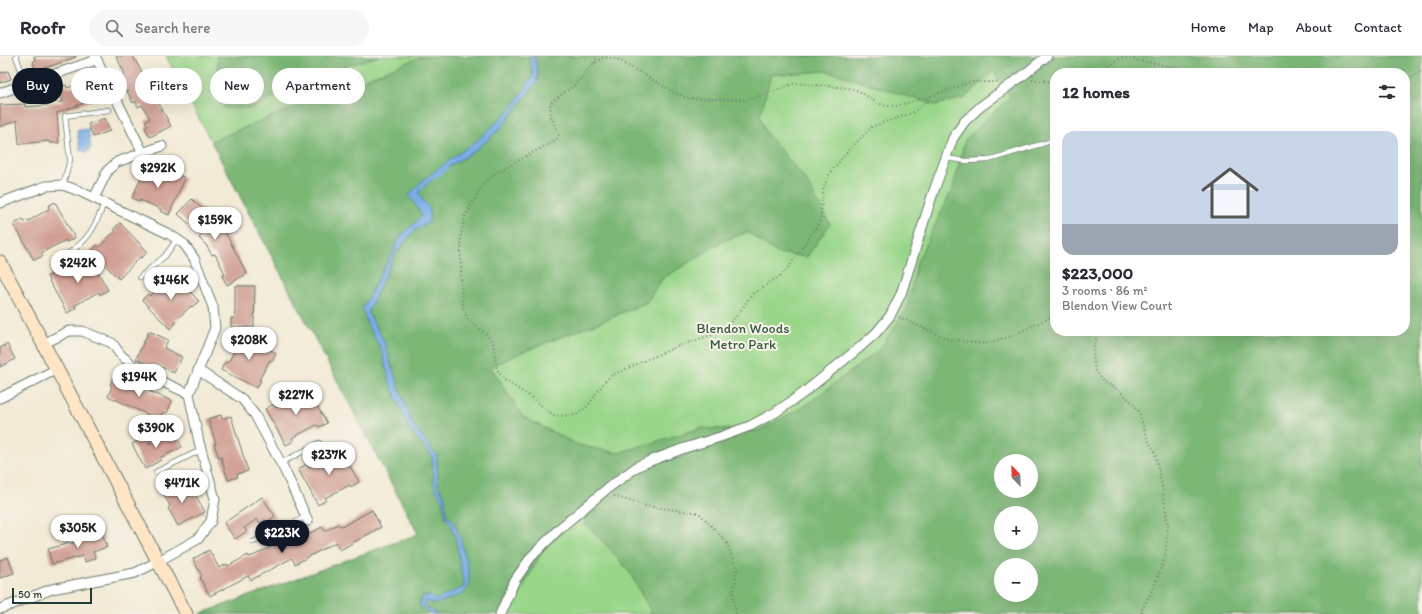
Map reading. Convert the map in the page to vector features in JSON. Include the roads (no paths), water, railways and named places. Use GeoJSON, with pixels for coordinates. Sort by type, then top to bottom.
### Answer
{"type":"FeatureCollection","features":[{"type":"Feature","properties":{"kind":"main road"},"geometry":{"type":"LineString","coordinates":[[0,262],[186,614]]}},
{"type":"Feature","properties":{"kind":"street"},"geometry":{"type":"LineString","coordinates":[[500,614],[515,580],[531,557],[552,535],[603,492],[638,466],[742,429],[776,412],[802,394],[876,333],[892,313],[902,294],[945,158],[953,138],[965,121],[980,107],[1019,79],[1047,56]]}},
{"type":"Feature","properties":{"kind":"street"},"geometry":{"type":"LineString","coordinates":[[63,70],[96,58],[143,153]]}},
{"type":"Feature","properties":{"kind":"street"},"geometry":{"type":"LineString","coordinates":[[0,93],[12,89]]}},
{"type":"Feature","properties":{"kind":"street"},"geometry":{"type":"LineString","coordinates":[[94,198],[108,170],[117,162],[162,146]]}},
{"type":"Feature","properties":{"kind":"street"},"geometry":{"type":"LineString","coordinates":[[0,203],[46,186],[63,185],[94,198],[169,234],[184,244],[194,258],[213,307],[215,328],[189,394],[201,450],[215,499],[211,521],[198,539],[135,573],[52,589],[0,609]]}},
{"type":"Feature","properties":{"kind":"street"},"geometry":{"type":"LineString","coordinates":[[43,344],[69,331],[82,330],[112,343],[120,354],[139,371],[189,394]]}},
{"type":"Feature","properties":{"kind":"street"},"geometry":{"type":"LineString","coordinates":[[0,398],[57,369]]}},
{"type":"Feature","properties":{"kind":"street"},"geometry":{"type":"LineString","coordinates":[[198,370],[242,398],[255,415],[281,463],[307,518]]}},
{"type":"Feature","properties":{"kind":"lane"},"geometry":{"type":"LineString","coordinates":[[16,56],[20,68]]}},
{"type":"Feature","properties":{"kind":"lane"},"geometry":{"type":"LineString","coordinates":[[63,185],[70,160],[65,116],[109,110]]}},
{"type":"Feature","properties":{"kind":"lane"},"geometry":{"type":"LineString","coordinates":[[945,158],[966,161],[988,160],[1050,141]]}},
{"type":"Feature","properties":{"kind":"lane"},"geometry":{"type":"LineString","coordinates":[[56,262],[76,250],[92,232],[98,222],[104,203]]}},
{"type":"Feature","properties":{"kind":"lane"},"geometry":{"type":"LineString","coordinates":[[140,277],[165,256],[177,239]]}},
{"type":"Feature","properties":{"kind":"lane"},"geometry":{"type":"LineString","coordinates":[[281,463],[319,442]]}},
{"type":"Feature","properties":{"kind":"lane"},"geometry":{"type":"LineString","coordinates":[[156,472],[201,450]]}},
{"type":"Feature","properties":{"kind":"lane"},"geometry":{"type":"LineString","coordinates":[[253,542],[281,531],[307,518]]}},
{"type":"Feature","properties":{"kind":"water"},"geometry":{"type":"Polygon","coordinates":[[[529,56],[534,56],[538,73],[537,82],[501,128],[476,150],[440,172],[419,192],[423,201],[430,208],[429,222],[413,232],[395,254],[368,312],[385,343],[412,423],[437,456],[438,486],[445,497],[447,516],[454,521],[469,571],[469,587],[463,594],[434,604],[426,601],[424,605],[437,614],[430,614],[419,605],[423,596],[431,596],[435,600],[464,587],[455,535],[452,525],[445,517],[443,501],[434,486],[432,456],[409,429],[389,381],[382,351],[368,326],[362,309],[402,234],[422,215],[409,195],[423,180],[478,140],[512,108],[533,75],[529,56]]]}},
{"type":"Feature","properties":{"kind":"water"},"geometry":{"type":"Polygon","coordinates":[[[88,129],[91,148],[89,151],[84,152],[83,150],[80,150],[77,130],[88,129]]]}},
{"type":"Feature","properties":{"kind":"waterway"},"geometry":{"type":"LineString","coordinates":[[434,178],[447,168]]}},
{"type":"Feature","properties":{"kind":"park label","name":"Blendon Woods Metro Park"},"geometry":{"type":"Point","coordinates":[743,336]}}]}
